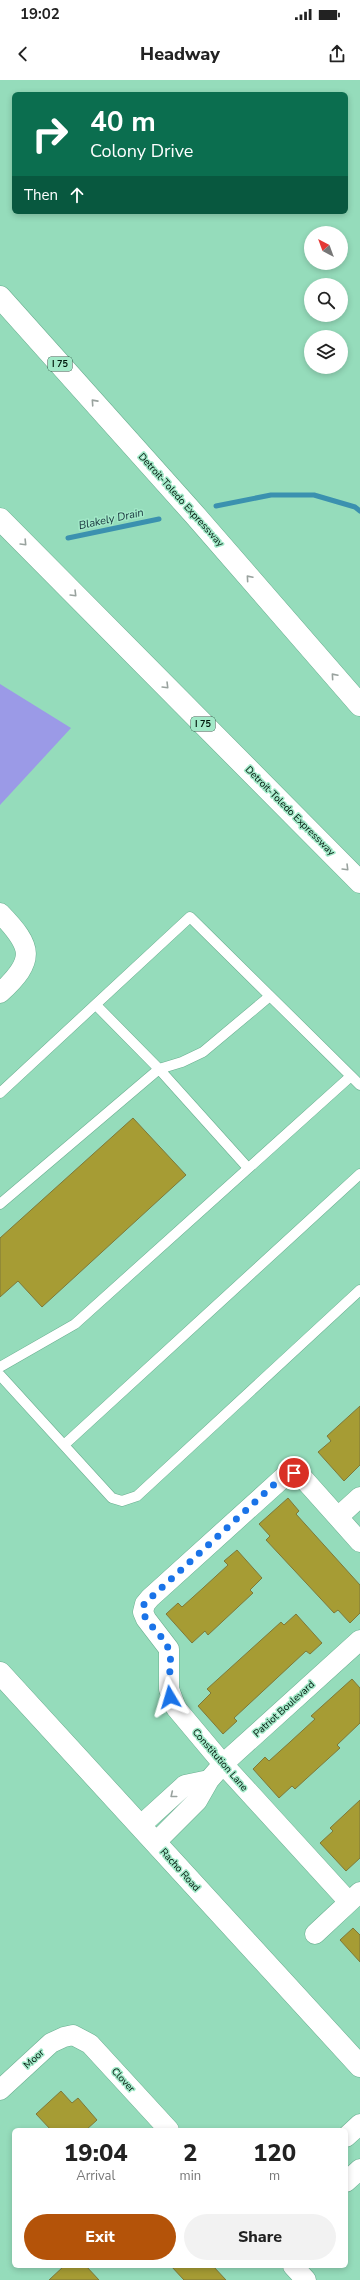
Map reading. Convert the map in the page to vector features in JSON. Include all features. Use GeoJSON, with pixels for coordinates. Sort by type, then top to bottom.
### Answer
{"type":"FeatureCollection","features":[{"type":"Feature","properties":{"kind":"main road","name":"Detroit-Toledo Expressway"},"geometry":{"type":"LineString","coordinates":[[0,297],[194,514],[360,706]]}},
{"type":"Feature","properties":{"kind":"main road","name":"Detroit-Toledo Expressway"},"geometry":{"type":"LineString","coordinates":[[0,518],[360,882]]}},
{"type":"Feature","properties":{"kind":"main road","name":"Racho Road"},"geometry":{"type":"LineString","coordinates":[[0,1673],[360,2066]]}},
{"type":"Feature","properties":{"kind":"street"},"geometry":{"type":"LineString","coordinates":[[0,913],[15,929],[23,943],[27,956],[23,969],[0,993]]}},
{"type":"Feature","properties":{"kind":"street","name":"Constitution Lane"},"geometry":{"type":"LineString","coordinates":[[338,1518],[302,1477],[294,1473],[280,1479],[150,1598],[144,1604],[143,1612],[146,1619],[168,1649],[170,1655],[168,1678],[170,1697],[181,1715],[223,1764],[354,1897]]}},
{"type":"Feature","properties":{"kind":"street"},"geometry":{"type":"LineString","coordinates":[[360,1498],[338,1518],[360,1542]]}},
{"type":"Feature","properties":{"kind":"street","name":"Patriot Boulevard"},"geometry":{"type":"LineString","coordinates":[[155,1842],[197,1801],[208,1780],[223,1764],[360,1640]]}},
{"type":"Feature","properties":{"kind":"street"},"geometry":{"type":"LineString","coordinates":[[140,1826],[185,1785],[208,1780]]}},
{"type":"Feature","properties":{"kind":"street"},"geometry":{"type":"LineString","coordinates":[[315,1934],[354,1897]]}},
{"type":"Feature","properties":{"kind":"street","name":"Moor"},"geometry":{"type":"LineString","coordinates":[[0,2090],[51,2043],[73,2035]]}},
{"type":"Feature","properties":{"kind":"street","name":"Clover"},"geometry":{"type":"LineString","coordinates":[[73,2035],[90,2044],[166,2128]]}},
{"type":"Feature","properties":{"kind":"street"},"geometry":{"type":"LineString","coordinates":[[348,2135],[360,2124]]}},
{"type":"Feature","properties":{"kind":"street"},"geometry":{"type":"LineString","coordinates":[[348,2180],[360,2169]]}},
{"type":"Feature","properties":{"kind":"street"},"geometry":{"type":"LineString","coordinates":[[295,2268],[306,2280]]}},
{"type":"Feature","properties":{"kind":"lane"},"geometry":{"type":"LineString","coordinates":[[0,1094],[190,917],[360,1085]]}},
{"type":"Feature","properties":{"kind":"lane"},"geometry":{"type":"LineString","coordinates":[[0,1204],[159,1069],[182,1062],[203,1052],[270,996]]}},
{"type":"Feature","properties":{"kind":"lane"},"geometry":{"type":"LineString","coordinates":[[96,1004],[159,1069],[248,1168]]}},
{"type":"Feature","properties":{"kind":"lane"},"geometry":{"type":"LineString","coordinates":[[0,1366],[75,1324],[351,1076]]}},
{"type":"Feature","properties":{"kind":"lane"},"geometry":{"type":"LineString","coordinates":[[64,1445],[360,1174]]}},
{"type":"Feature","properties":{"kind":"lane"},"geometry":{"type":"LineString","coordinates":[[0,1375],[112,1498],[122,1501],[137,1496],[360,1290]]}},
{"type":"Feature","properties":{"kind":"shaded area"},"geometry":{"type":"Polygon","coordinates":[[[0,684],[71,728],[0,805],[0,684]]]}},
{"type":"Feature","properties":{"kind":"building"},"geometry":{"type":"Polygon","coordinates":[[[133,1118],[186,1175],[42,1307],[18,1281],[0,1297],[0,1238],[133,1118]]]}},
{"type":"Feature","properties":{"kind":"building"},"geometry":{"type":"Polygon","coordinates":[[[360,1406],[360,1465],[344,1481],[318,1452],[331,1441],[327,1436],[360,1406]]]}},
{"type":"Feature","properties":{"kind":"building"},"geometry":{"type":"Polygon","coordinates":[[[288,1498],[299,1511],[296,1514],[360,1585],[360,1613],[350,1623],[338,1610],[334,1613],[266,1540],[270,1536],[259,1524],[288,1498]]]}},
{"type":"Feature","properties":{"kind":"building"},"geometry":{"type":"Polygon","coordinates":[[[237,1550],[262,1578],[250,1590],[253,1593],[208,1635],[205,1631],[192,1643],[166,1614],[178,1603],[182,1607],[228,1565],[224,1561],[237,1550]]]}},
{"type":"Feature","properties":{"kind":"building"},"geometry":{"type":"Polygon","coordinates":[[[296,1614],[322,1643],[310,1654],[306,1651],[234,1718],[237,1721],[223,1734],[198,1706],[211,1693],[207,1689],[281,1622],[284,1625],[296,1614]]]}},
{"type":"Feature","properties":{"kind":"building"},"geometry":{"type":"Polygon","coordinates":[[[352,1679],[360,1688],[360,1723],[337,1745],[340,1748],[295,1789],[292,1786],[279,1798],[253,1769],[265,1757],[269,1761],[290,1742],[315,1719],[311,1716],[352,1679]]]}},
{"type":"Feature","properties":{"kind":"building"},"geometry":{"type":"Polygon","coordinates":[[[360,1800],[360,1858],[346,1871],[320,1843],[333,1831],[330,1828],[360,1800]]]}},
{"type":"Feature","properties":{"kind":"building"},"geometry":{"type":"Polygon","coordinates":[[[353,1928],[360,1935],[360,1962],[340,1940],[353,1928]]]}},
{"type":"Feature","properties":{"kind":"building"},"geometry":{"type":"Polygon","coordinates":[[[61,2091],[72,2103],[78,2098],[97,2120],[88,2128],[49,2128],[36,2114],[61,2091]]]}},
{"type":"Feature","properties":{"kind":"building"},"geometry":{"type":"Polygon","coordinates":[[[62,2268],[88,2268],[99,2280],[49,2280],[62,2268]]]}},
{"type":"Feature","properties":{"kind":"building"},"geometry":{"type":"Polygon","coordinates":[[[173,2268],[215,2268],[226,2280],[184,2280],[173,2268]]]}},
{"type":"Feature","properties":{"kind":"waterway","name":"Blakely Drain"},"geometry":{"type":"LineString","coordinates":[[216,506],[271,495],[314,495],[355,507],[360,511]]}},
{"type":"Feature","properties":{"kind":"waterway","name":"Blakely Drain"},"geometry":{"type":"LineString","coordinates":[[68,538],[159,519]]}},
{"type":"Feature","properties":{"kind":"route"},"geometry":{"type":"LineString","coordinates":[[170,1697],[168,1678],[170,1655],[163,1641],[146,1619],[143,1612],[144,1604],[280,1479],[286,1475],[294,1473]]}}]}
